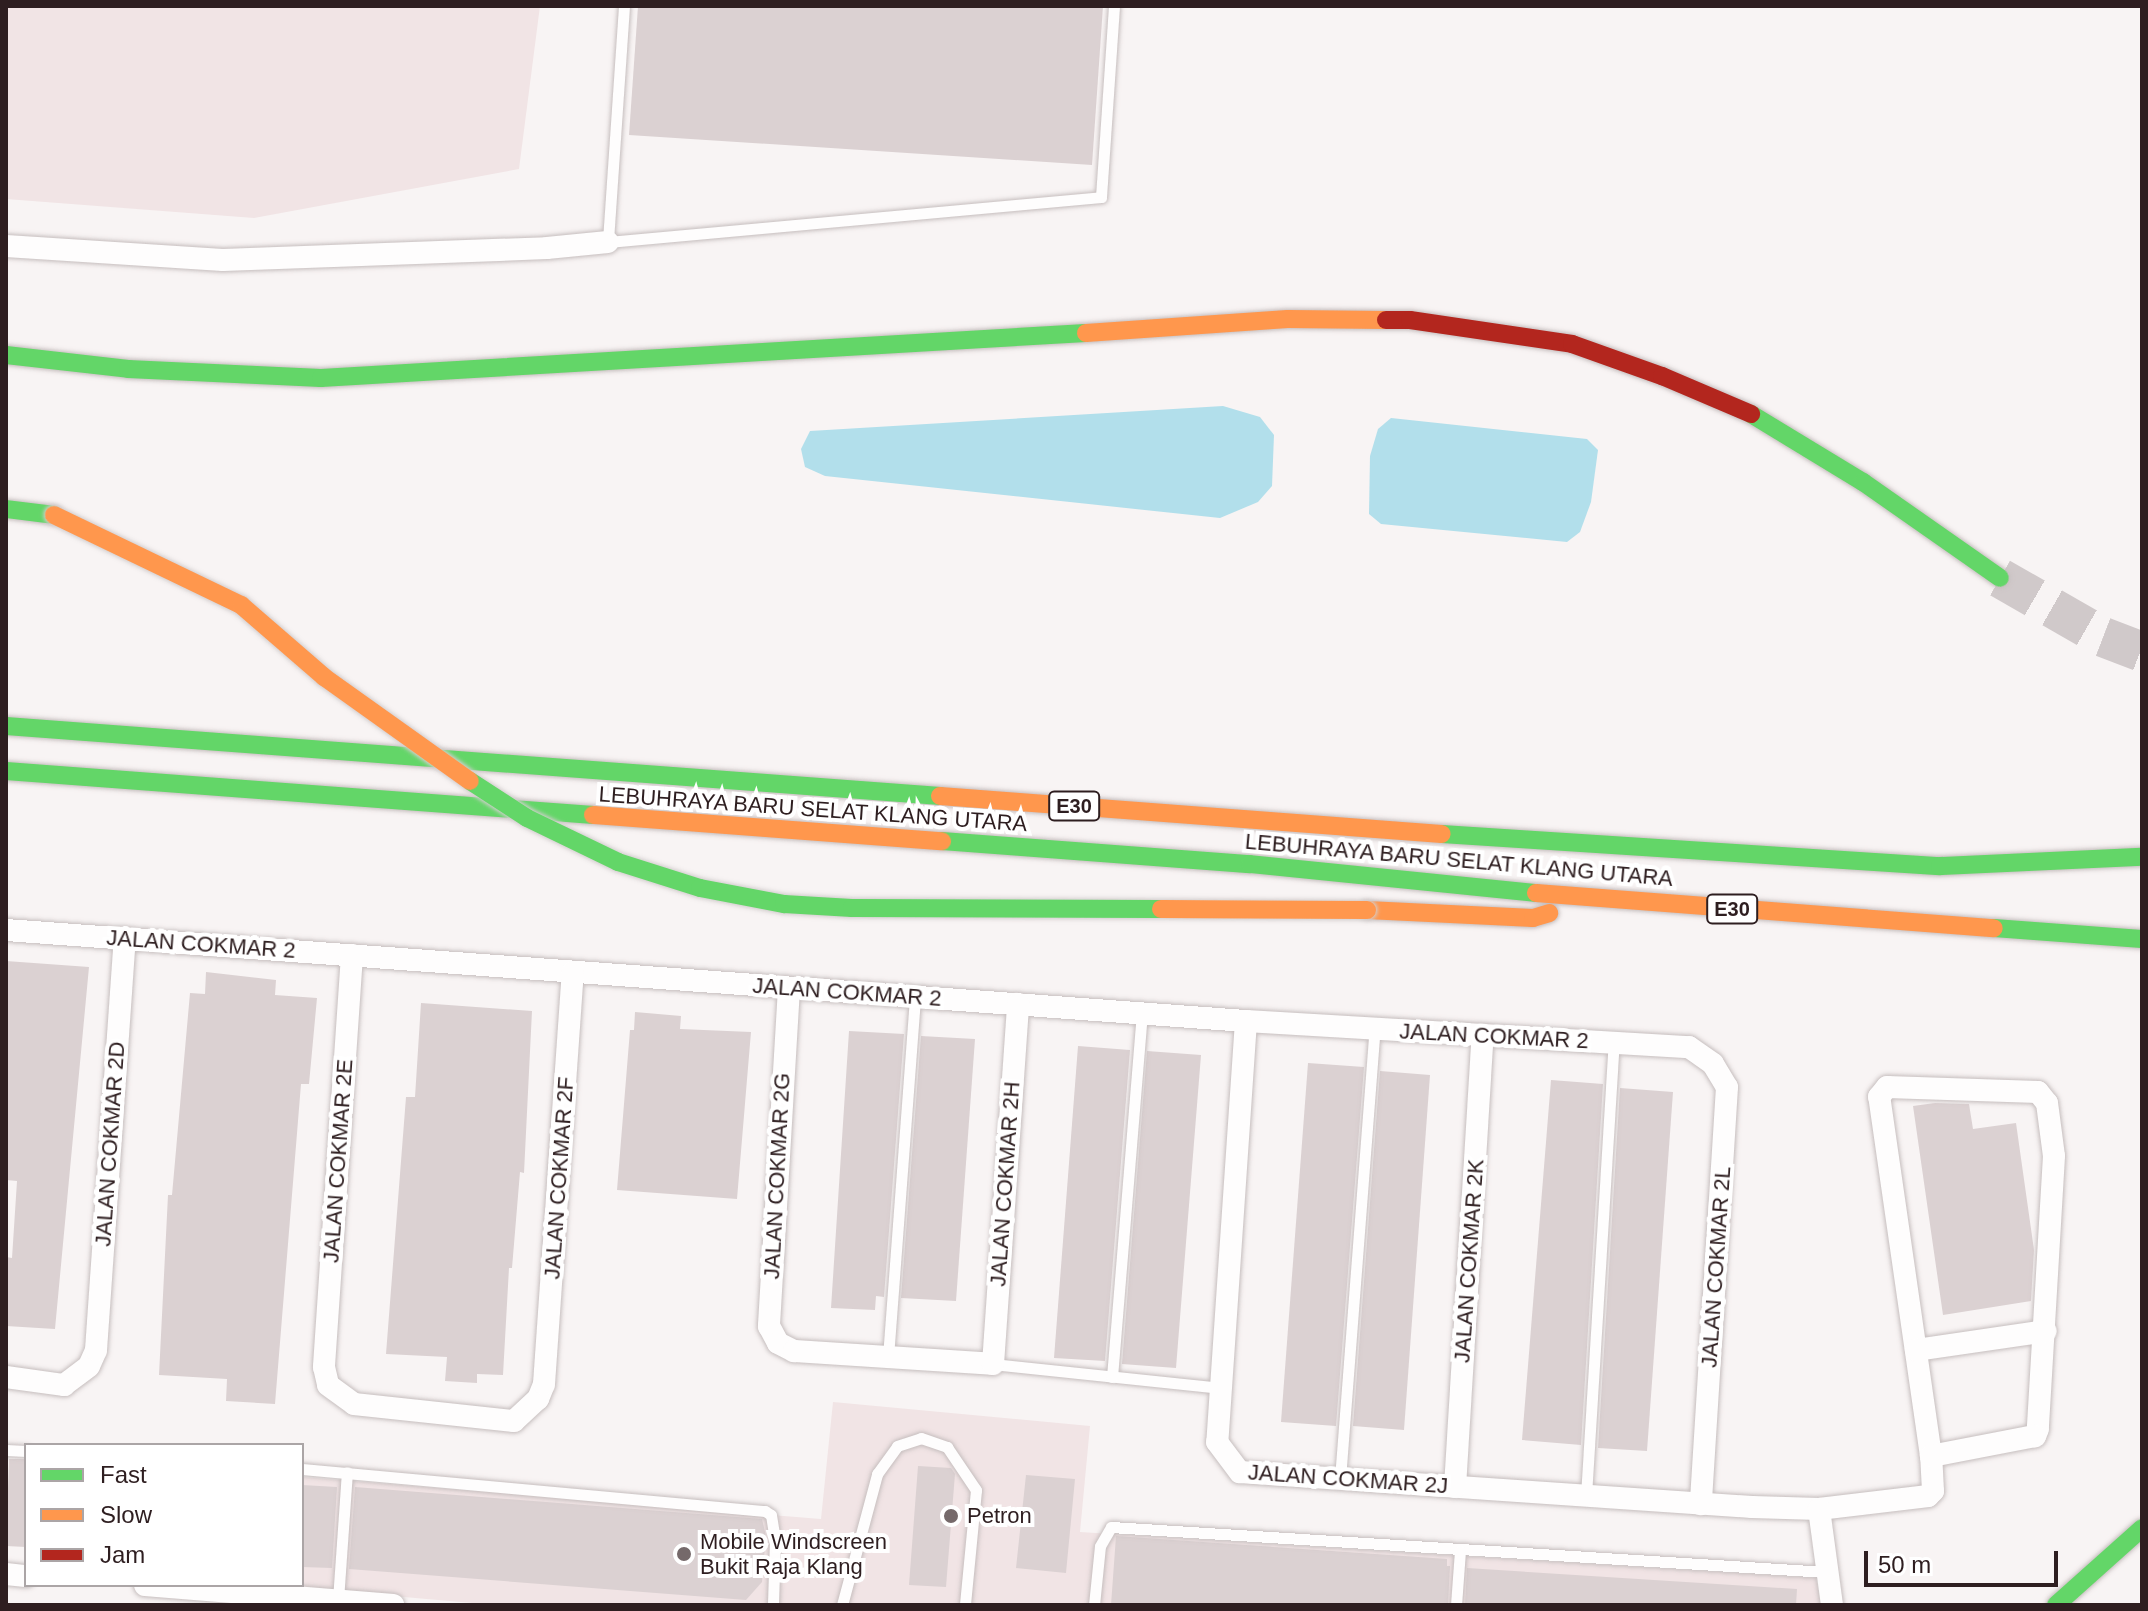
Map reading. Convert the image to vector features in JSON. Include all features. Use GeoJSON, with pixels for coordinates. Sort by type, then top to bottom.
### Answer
{"type":"FeatureCollection","features":[{"type":"Feature","properties":{"kind":"highway"},"geometry":{"type":"LineString","coordinates":[[6,355],[128,369],[321,378],[976,341],[1288,319],[1410,320],[1572,344],[1662,376],[1749,413],[1863,482],[2000,578]]}},
{"type":"Feature","properties":{"kind":"highway"},"geometry":{"type":"LineString","coordinates":[[6,509],[54,515],[241,605],[324,677],[433,756],[527,818],[585,848],[700,888],[784,904],[879,908],[1367,910],[1533,918],[1595,899]]}},
{"type":"Feature","properties":{"kind":"highway","name":"LEBUHRAYA BARU SELAT KLANG UTARA"},"geometry":{"type":"LineString","coordinates":[[6,726],[1581,844],[1940,866],[2142,857]]}},
{"type":"Feature","properties":{"kind":"highway","name":"LEBUHRAYA BARU SELAT KLANG UTARA"},"geometry":{"type":"LineString","coordinates":[[6,771],[1250,864],[1595,899],[2142,939]]}},
{"type":"Feature","properties":{"kind":"highway"},"geometry":{"type":"LineString","coordinates":[[2067,1605],[2142,1528]]}},
{"type":"Feature","properties":{"kind":"highway"},"geometry":{"type":"LineString","coordinates":[[2056,1605],[2113,1556]]}},
{"type":"Feature","properties":{"kind":"street"},"geometry":{"type":"LineString","coordinates":[[6,246],[223,260],[547,248],[608,242]]}},
{"type":"Feature","properties":{"kind":"street","name":"JALAN COKMAR 2"},"geometry":{"type":"LineString","coordinates":[[6,930],[1142,1014],[1689,1047]]}},
{"type":"Feature","properties":{"kind":"street","name":"JALAN COKMAR 2D"},"geometry":{"type":"LineString","coordinates":[[6,1377],[64,1385],[89,1366],[96,1350],[125,938]]}},
{"type":"Feature","properties":{"kind":"street","name":"JALAN COKMAR 2E"},"geometry":{"type":"LineString","coordinates":[[352,955],[324,1367],[328,1385],[354,1404],[514,1421],[538,1399],[544,1384]]}},
{"type":"Feature","properties":{"kind":"street","name":"JALAN COKMAR 2F"},"geometry":{"type":"LineString","coordinates":[[544,1384],[573,972]]}},
{"type":"Feature","properties":{"kind":"street","name":"JALAN COKMAR 2G"},"geometry":{"type":"LineString","coordinates":[[789,988],[769,1326],[778,1343],[794,1351],[888,1357]]}},
{"type":"Feature","properties":{"kind":"street","name":"JALAN COKMAR 2H"},"geometry":{"type":"LineString","coordinates":[[993,1364],[1018,1004]]}},
{"type":"Feature","properties":{"kind":"street","name":"JALAN COKMAR 2J"},"geometry":{"type":"LineString","coordinates":[[1246,1021],[1217,1442],[1240,1472],[1701,1504],[1819,1509],[1928,1496],[1933,1491],[1931,1456]]}},
{"type":"Feature","properties":{"kind":"street","name":"JALAN COKMAR 2K"},"geometry":{"type":"LineString","coordinates":[[1455,1487],[1483,1035]]}},
{"type":"Feature","properties":{"kind":"street","name":"JALAN COKMAR 2L"},"geometry":{"type":"LineString","coordinates":[[1689,1047],[1713,1064],[1727,1087],[1701,1504]]}},
{"type":"Feature","properties":{"kind":"street"},"geometry":{"type":"LineString","coordinates":[[1887,1087],[2038,1092],[2044,1095],[2054,1156],[2046,1331],[2035,1436],[1931,1456],[1916,1350],[1879,1097],[1887,1087]]}},
{"type":"Feature","properties":{"kind":"street"},"geometry":{"type":"LineString","coordinates":[[1916,1350],[2046,1331]]}},
{"type":"Feature","properties":{"kind":"street"},"geometry":{"type":"LineString","coordinates":[[888,1357],[993,1364]]}},
{"type":"Feature","properties":{"kind":"street"},"geometry":{"type":"LineString","coordinates":[[1819,1509],[1832,1605]]}},
{"type":"Feature","properties":{"kind":"street"},"geometry":{"type":"LineString","coordinates":[[171,1587],[393,1605]]}},
{"type":"Feature","properties":{"kind":"lane"},"geometry":{"type":"LineString","coordinates":[[624,6],[608,242],[1101,197],[1114,6]]}},
{"type":"Feature","properties":{"kind":"lane"},"geometry":{"type":"LineString","coordinates":[[888,1357],[915,997]]}},
{"type":"Feature","properties":{"kind":"lane"},"geometry":{"type":"LineString","coordinates":[[1112,1377],[1142,1014]]}},
{"type":"Feature","properties":{"kind":"lane"},"geometry":{"type":"LineString","coordinates":[[1340,1479],[1375,1029]]}},
{"type":"Feature","properties":{"kind":"lane"},"geometry":{"type":"LineString","coordinates":[[1586,1496],[1614,1043]]}},
{"type":"Feature","properties":{"kind":"lane"},"geometry":{"type":"LineString","coordinates":[[993,1364],[1221,1388]]}},
{"type":"Feature","properties":{"kind":"lane"},"geometry":{"type":"LineString","coordinates":[[842,1605],[877,1474],[897,1446],[921,1438],[947,1447],[976,1490],[965,1605]]}},
{"type":"Feature","properties":{"kind":"lane"},"geometry":{"type":"LineString","coordinates":[[304,1469],[765,1511],[771,1515],[775,1540],[773,1605]]}},
{"type":"Feature","properties":{"kind":"lane"},"geometry":{"type":"LineString","coordinates":[[338,1600],[347,1472]]}},
{"type":"Feature","properties":{"kind":"lane"},"geometry":{"type":"LineString","coordinates":[[1094,1605],[1100,1546],[1111,1527],[1827,1572]]}},
{"type":"Feature","properties":{"kind":"lane"},"geometry":{"type":"LineString","coordinates":[[1456,1605],[1460,1551]]}},
{"type":"Feature","properties":{"kind":"shaded area"},"geometry":{"type":"Polygon","coordinates":[[[6,6],[540,6],[519,169],[254,218],[6,199],[6,6]]]}},
{"type":"Feature","properties":{"kind":"shaded area"},"geometry":{"type":"Polygon","coordinates":[[[833,1402],[1090,1426],[1080,1532],[1816,1578],[1821,1605],[495,1605],[290,1587],[304,1587],[304,1477],[821,1519],[833,1402]]]}},
{"type":"Feature","properties":{"kind":"water"},"geometry":{"type":"Polygon","coordinates":[[[1223,406],[1260,417],[1274,435],[1272,486],[1258,502],[1220,518],[825,476],[805,467],[801,449],[810,431],[1223,406]]]}},
{"type":"Feature","properties":{"kind":"water"},"geometry":{"type":"Polygon","coordinates":[[[1391,418],[1587,439],[1598,450],[1591,502],[1580,532],[1567,542],[1381,524],[1369,514],[1370,456],[1378,429],[1391,418]]]}},
{"type":"Feature","properties":{"kind":"building"},"geometry":{"type":"Polygon","coordinates":[[[638,6],[1103,6],[1092,165],[629,135],[638,6]]]}},
{"type":"Feature","properties":{"kind":"building"},"geometry":{"type":"Polygon","coordinates":[[[6,961],[89,967],[55,1329],[6,1326],[6,1257],[12,1258],[17,1181],[6,1180],[6,961]]]}},
{"type":"Feature","properties":{"kind":"building"},"geometry":{"type":"Polygon","coordinates":[[[206,972],[276,980],[275,995],[317,998],[309,1084],[301,1084],[275,1404],[226,1401],[227,1379],[159,1375],[168,1195],[172,1195],[190,993],[205,994],[206,972]]]}},
{"type":"Feature","properties":{"kind":"building"},"geometry":{"type":"Polygon","coordinates":[[[421,1003],[532,1011],[524,1173],[520,1172],[512,1268],[509,1268],[503,1375],[477,1374],[477,1383],[445,1381],[447,1357],[386,1354],[406,1097],[415,1097],[421,1003]]]}},
{"type":"Feature","properties":{"kind":"building"},"geometry":{"type":"Polygon","coordinates":[[[635,1012],[681,1016],[680,1029],[751,1032],[737,1199],[617,1190],[630,1030],[634,1030],[635,1012]]]}},
{"type":"Feature","properties":{"kind":"building"},"geometry":{"type":"Polygon","coordinates":[[[849,1031],[904,1034],[884,1297],[876,1296],[875,1310],[831,1308],[849,1031]]]}},
{"type":"Feature","properties":{"kind":"building"},"geometry":{"type":"Polygon","coordinates":[[[921,1036],[975,1039],[956,1301],[901,1298],[921,1036]]]}},
{"type":"Feature","properties":{"kind":"building"},"geometry":{"type":"Polygon","coordinates":[[[1078,1046],[1130,1050],[1105,1361],[1054,1358],[1078,1046]]]}},
{"type":"Feature","properties":{"kind":"building"},"geometry":{"type":"Polygon","coordinates":[[[1147,1051],[1201,1055],[1176,1368],[1122,1364],[1147,1051]]]}},
{"type":"Feature","properties":{"kind":"building"},"geometry":{"type":"Polygon","coordinates":[[[1308,1063],[1364,1067],[1336,1426],[1281,1422],[1308,1063]]]}},
{"type":"Feature","properties":{"kind":"building"},"geometry":{"type":"Polygon","coordinates":[[[1380,1071],[1430,1075],[1404,1430],[1353,1426],[1380,1071]]]}},
{"type":"Feature","properties":{"kind":"building"},"geometry":{"type":"Polygon","coordinates":[[[1551,1080],[1603,1084],[1581,1445],[1522,1440],[1551,1080]]]}},
{"type":"Feature","properties":{"kind":"building"},"geometry":{"type":"Polygon","coordinates":[[[1620,1088],[1673,1092],[1647,1451],[1598,1448],[1620,1088]]]}},
{"type":"Feature","properties":{"kind":"building"},"geometry":{"type":"Polygon","coordinates":[[[1969,1104],[1973,1129],[2016,1123],[2034,1250],[2031,1301],[1943,1315],[1913,1106],[1969,1104]]]}},
{"type":"Feature","properties":{"kind":"building"},"geometry":{"type":"Polygon","coordinates":[[[9,1459],[24,1459],[24,1547],[6,1546],[9,1459]]]}},
{"type":"Feature","properties":{"kind":"building"},"geometry":{"type":"Polygon","coordinates":[[[918,1466],[951,1468],[955,1474],[946,1587],[909,1585],[918,1466]]]}},
{"type":"Feature","properties":{"kind":"building"},"geometry":{"type":"Polygon","coordinates":[[[1026,1475],[1075,1479],[1066,1573],[1016,1568],[1026,1475]]]}},
{"type":"Feature","properties":{"kind":"building"},"geometry":{"type":"Polygon","coordinates":[[[304,1485],[337,1487],[332,1568],[304,1567],[304,1485]]]}},
{"type":"Feature","properties":{"kind":"building"},"geometry":{"type":"Polygon","coordinates":[[[355,1487],[762,1519],[766,1536],[762,1582],[746,1600],[349,1569],[355,1487]]]}},
{"type":"Feature","properties":{"kind":"building"},"geometry":{"type":"Polygon","coordinates":[[[1116,1536],[1447,1559],[1447,1566],[1450,1566],[1448,1605],[1111,1605],[1116,1536]]]}},
{"type":"Feature","properties":{"kind":"building"},"geometry":{"type":"Polygon","coordinates":[[[1467,1568],[1797,1589],[1796,1605],[1465,1605],[1467,1568]]]}},
{"type":"Feature","properties":{"kind":"tunnel"},"geometry":{"type":"LineString","coordinates":[[2000,578],[2103,637],[2142,652]]}},
{"type":"Feature","properties":{"kind":"traffic: fast"},"geometry":{"type":"LineString","coordinates":[[6,355],[128,369],[321,378],[1086,333]]}},
{"type":"Feature","properties":{"kind":"traffic: fast"},"geometry":{"type":"LineString","coordinates":[[1751,414],[1863,482],[2000,578]]}},
{"type":"Feature","properties":{"kind":"traffic: fast"},"geometry":{"type":"LineString","coordinates":[[6,509],[54,515]]}},
{"type":"Feature","properties":{"kind":"traffic: fast"},"geometry":{"type":"LineString","coordinates":[[6,726],[940,796]]}},
{"type":"Feature","properties":{"kind":"traffic: fast"},"geometry":{"type":"LineString","coordinates":[[6,771],[593,815]]}},
{"type":"Feature","properties":{"kind":"traffic: fast"},"geometry":{"type":"LineString","coordinates":[[470,781],[527,818],[618,862],[700,888],[784,904],[852,908],[1161,909]]}},
{"type":"Feature","properties":{"kind":"traffic: fast"},"geometry":{"type":"LineString","coordinates":[[1442,834],[1940,866],[2142,857]]}},
{"type":"Feature","properties":{"kind":"traffic: fast"},"geometry":{"type":"LineString","coordinates":[[942,841],[1250,864],[1536,893]]}},
{"type":"Feature","properties":{"kind":"traffic: fast"},"geometry":{"type":"LineString","coordinates":[[1994,928],[2142,939]]}},
{"type":"Feature","properties":{"kind":"traffic: fast"},"geometry":{"type":"LineString","coordinates":[[2056,1605],[2142,1528]]}},
{"type":"Feature","properties":{"kind":"traffic: slow"},"geometry":{"type":"LineString","coordinates":[[1086,333],[1288,319],[1386,320]]}},
{"type":"Feature","properties":{"kind":"traffic: slow"},"geometry":{"type":"LineString","coordinates":[[54,515],[241,605],[324,677],[470,781]]}},
{"type":"Feature","properties":{"kind":"traffic: slow"},"geometry":{"type":"LineString","coordinates":[[940,796],[1442,834]]}},
{"type":"Feature","properties":{"kind":"traffic: slow"},"geometry":{"type":"LineString","coordinates":[[593,815],[942,841]]}},
{"type":"Feature","properties":{"kind":"traffic: slow"},"geometry":{"type":"LineString","coordinates":[[1536,893],[1994,928]]}},
{"type":"Feature","properties":{"kind":"traffic: slow"},"geometry":{"type":"LineString","coordinates":[[1161,909],[1367,910]]}},
{"type":"Feature","properties":{"kind":"traffic: slow"},"geometry":{"type":"LineString","coordinates":[[1367,910],[1533,918],[1549,913]]}},
{"type":"Feature","properties":{"kind":"traffic: jam"},"geometry":{"type":"LineString","coordinates":[[1386,320],[1410,320],[1572,344],[1662,376],[1751,414]]}},
{"type":"Feature","properties":{"kind":"place","name":"Petron"},"geometry":{"type":"Point","coordinates":[951,1516]}},
{"type":"Feature","properties":{"kind":"place","name":"Mobile Windscreen Bukit Raja Klang"},"geometry":{"type":"Point","coordinates":[684,1554]}}]}
